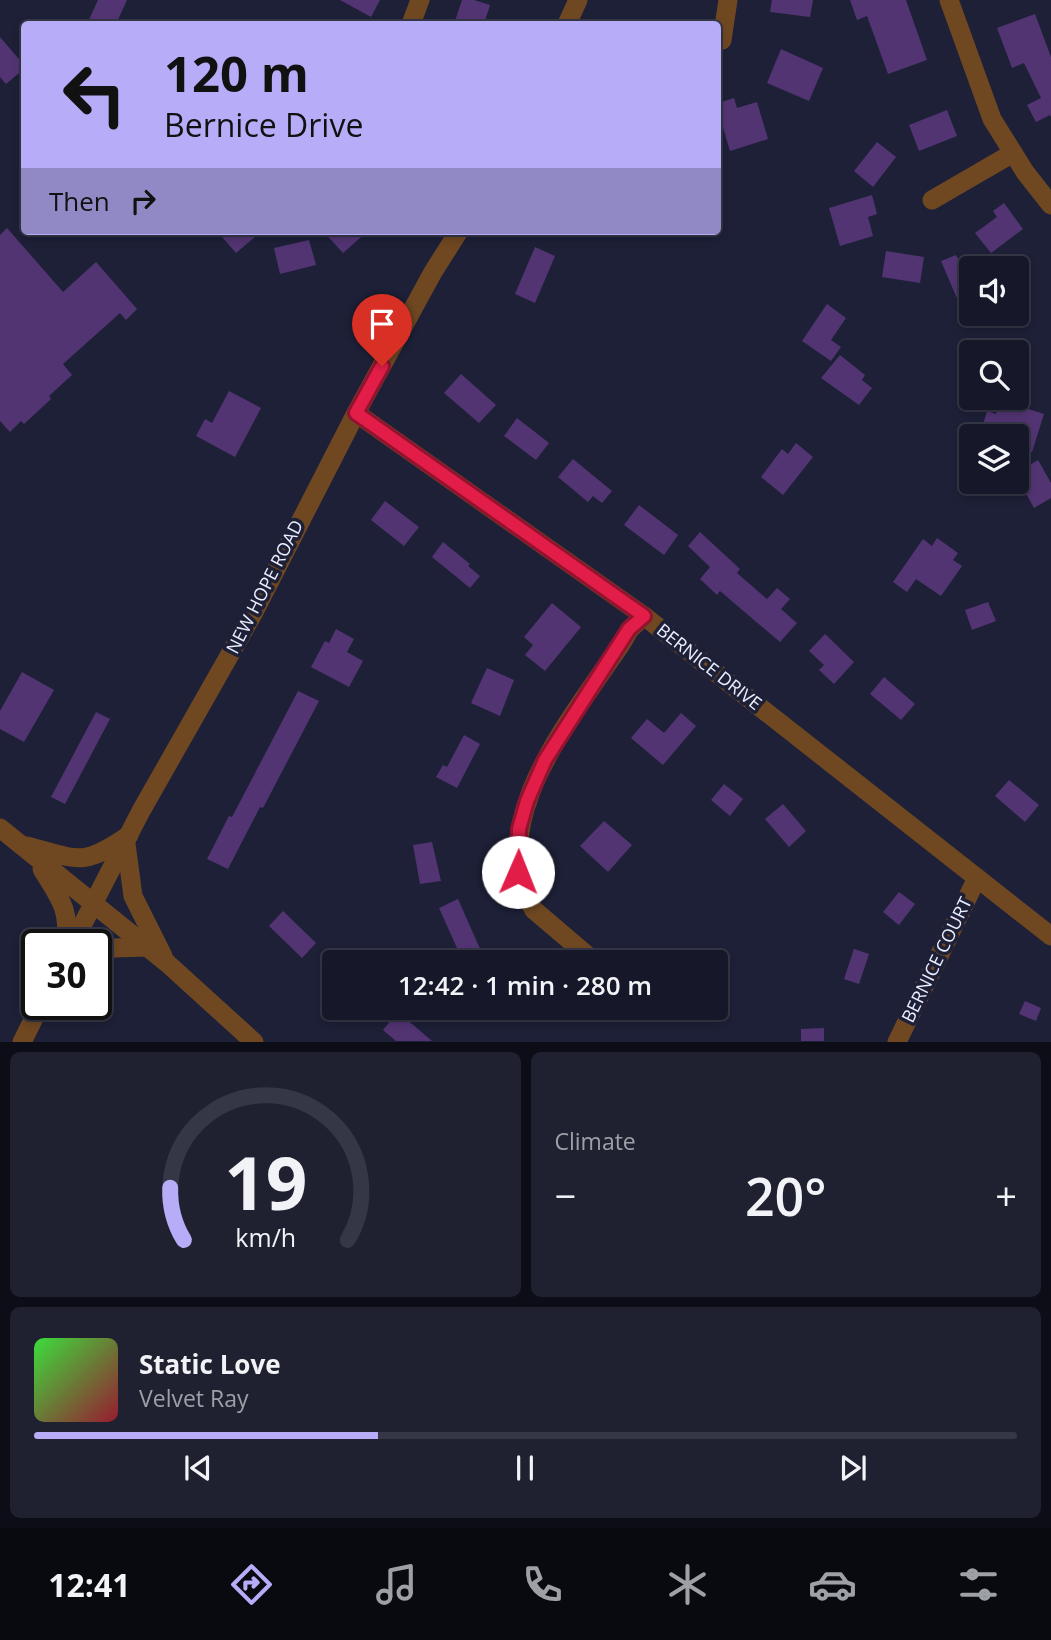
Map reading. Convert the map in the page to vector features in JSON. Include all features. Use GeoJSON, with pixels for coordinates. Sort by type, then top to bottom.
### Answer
{"type":"FeatureCollection","features":[{"type":"Feature","properties":{"kind":"street"},"geometry":{"type":"LineString","coordinates":[[412,21],[421,0]]}},
{"type":"Feature","properties":{"kind":"street"},"geometry":{"type":"LineString","coordinates":[[568,21],[578,0]]}},
{"type":"Feature","properties":{"kind":"street"},"geometry":{"type":"LineString","coordinates":[[722,40],[728,0]]}},
{"type":"Feature","properties":{"kind":"street"},"geometry":{"type":"LineString","coordinates":[[949,0],[992,119],[1051,205]]}},
{"type":"Feature","properties":{"kind":"street"},"geometry":{"type":"LineString","coordinates":[[932,200],[1013,153]]}},
{"type":"Feature","properties":{"kind":"street","name":"NEW HOPE ROAD"},"geometry":{"type":"LineString","coordinates":[[81,929],[141,811],[254,612],[356,413],[433,272],[456,235]]}},
{"type":"Feature","properties":{"kind":"street","name":"BERNICE DRIVE"},"geometry":{"type":"LineString","coordinates":[[356,413],[644,616],[1051,936]]}},
{"type":"Feature","properties":{"kind":"street"},"geometry":{"type":"LineString","coordinates":[[581,950],[534,910],[528,899],[518,872],[519,829],[527,801],[545,760],[629,629],[644,616]]}},
{"type":"Feature","properties":{"kind":"street"},"geometry":{"type":"LineString","coordinates":[[0,828],[148,947],[254,1041]]}},
{"type":"Feature","properties":{"kind":"street"},"geometry":{"type":"LineString","coordinates":[[27,850],[77,860],[105,852],[128,839],[133,896],[167,963]]}},
{"type":"Feature","properties":{"kind":"street"},"geometry":{"type":"LineString","coordinates":[[27,850],[66,911],[68,929]]}},
{"type":"Feature","properties":{"kind":"street","name":"BERNICE COURT"},"geometry":{"type":"LineString","coordinates":[[897,1041],[976,878]]}},
{"type":"Feature","properties":{"kind":"street"},"geometry":{"type":"LineString","coordinates":[[112,949],[148,947]]}},
{"type":"Feature","properties":{"kind":"street"},"geometry":{"type":"LineString","coordinates":[[22,1041],[33,1020]]}},
{"type":"Feature","properties":{"kind":"building"},"geometry":{"type":"Polygon","coordinates":[[[98,0],[127,0],[117,21],[88,21],[98,0]]]}},
{"type":"Feature","properties":{"kind":"building"},"geometry":{"type":"Polygon","coordinates":[[[340,0],[380,0],[371,17],[340,0]]]}},
{"type":"Feature","properties":{"kind":"building"},"geometry":{"type":"Polygon","coordinates":[[[462,0],[474,0],[490,5],[485,21],[455,21],[462,0]]]}},
{"type":"Feature","properties":{"kind":"building"},"geometry":{"type":"Polygon","coordinates":[[[772,0],[813,0],[810,17],[770,12],[772,0]]]}},
{"type":"Feature","properties":{"kind":"building"},"geometry":{"type":"Polygon","coordinates":[[[850,0],[906,0],[927,60],[888,74],[867,16],[857,20],[850,0]]]}},
{"type":"Feature","properties":{"kind":"building"},"geometry":{"type":"Polygon","coordinates":[[[1035,14],[1051,57],[1051,117],[1050,115],[1036,122],[1027,105],[1041,98],[1024,63],[1012,68],[997,28],[1035,14]]]}},
{"type":"Feature","properties":{"kind":"building"},"geometry":{"type":"Polygon","coordinates":[[[0,37],[21,62],[21,72],[6,84],[0,77],[0,37]]]}},
{"type":"Feature","properties":{"kind":"building"},"geometry":{"type":"Polygon","coordinates":[[[781,49],[823,68],[809,101],[767,83],[781,49]]]}},
{"type":"Feature","properties":{"kind":"building"},"geometry":{"type":"Polygon","coordinates":[[[734,98],[737,108],[757,102],[768,139],[730,151],[721,121],[721,102],[734,98]]]}},
{"type":"Feature","properties":{"kind":"building"},"geometry":{"type":"Polygon","coordinates":[[[947,110],[957,136],[919,151],[909,125],[947,110]]]}},
{"type":"Feature","properties":{"kind":"building"},"geometry":{"type":"Polygon","coordinates":[[[877,142],[896,157],[873,187],[854,171],[877,142]]]}},
{"type":"Feature","properties":{"kind":"building"},"geometry":{"type":"Polygon","coordinates":[[[872,195],[877,214],[868,217],[873,236],[840,246],[829,208],[872,195]]]}},
{"type":"Feature","properties":{"kind":"building"},"geometry":{"type":"Polygon","coordinates":[[[1004,203],[1023,229],[991,253],[975,233],[997,217],[993,211],[1004,203]]]}},
{"type":"Feature","properties":{"kind":"building"},"geometry":{"type":"Polygon","coordinates":[[[7,228],[63,292],[96,262],[137,309],[126,320],[120,313],[63,364],[72,375],[24,424],[21,421],[10,432],[0,421],[0,235],[7,228]]]}},
{"type":"Feature","properties":{"kind":"building"},"geometry":{"type":"Polygon","coordinates":[[[220,235],[257,235],[236,253],[220,235]]]}},
{"type":"Feature","properties":{"kind":"building"},"geometry":{"type":"Polygon","coordinates":[[[327,235],[363,235],[343,253],[327,235]]]}},
{"type":"Feature","properties":{"kind":"building"},"geometry":{"type":"Polygon","coordinates":[[[309,240],[316,265],[280,274],[274,248],[309,240]]]}},
{"type":"Feature","properties":{"kind":"building"},"geometry":{"type":"Polygon","coordinates":[[[535,247],[555,256],[535,303],[515,294],[535,247]]]}},
{"type":"Feature","properties":{"kind":"building"},"geometry":{"type":"Polygon","coordinates":[[[886,251],[924,257],[920,283],[882,277],[886,251]]]}},
{"type":"Feature","properties":{"kind":"building"},"geometry":{"type":"Polygon","coordinates":[[[956,255],[959,260],[959,303],[941,261],[956,255]]]}},
{"type":"Feature","properties":{"kind":"building"},"geometry":{"type":"Polygon","coordinates":[[[827,304],[846,318],[831,340],[841,347],[831,361],[802,341],[827,304]]]}},
{"type":"Feature","properties":{"kind":"building"},"geometry":{"type":"Polygon","coordinates":[[[840,355],[865,375],[862,380],[872,388],[859,405],[821,378],[840,355]]]}},
{"type":"Feature","properties":{"kind":"building"},"geometry":{"type":"Polygon","coordinates":[[[461,374],[496,405],[479,423],[444,393],[461,374]]]}},
{"type":"Feature","properties":{"kind":"building"},"geometry":{"type":"Polygon","coordinates":[[[229,391],[261,408],[235,457],[196,436],[205,419],[212,423],[229,391]]]}},
{"type":"Feature","properties":{"kind":"building"},"geometry":{"type":"Polygon","coordinates":[[[1029,409],[1044,414],[1032,452],[1029,451],[1029,424],[983,424],[987,411],[996,414],[997,410],[1029,409]]]}},
{"type":"Feature","properties":{"kind":"building"},"geometry":{"type":"Polygon","coordinates":[[[517,418],[549,443],[536,460],[504,436],[517,418]]]}},
{"type":"Feature","properties":{"kind":"building"},"geometry":{"type":"Polygon","coordinates":[[[796,443],[813,457],[783,495],[761,477],[782,449],[788,454],[796,443]]]}},
{"type":"Feature","properties":{"kind":"building"},"geometry":{"type":"Polygon","coordinates":[[[573,459],[612,491],[602,503],[593,496],[588,502],[558,477],[573,459]]]}},
{"type":"Feature","properties":{"kind":"building"},"geometry":{"type":"Polygon","coordinates":[[[1038,460],[1051,483],[1051,498],[1034,508],[1026,494],[1029,494],[1029,466],[1038,460]]]}},
{"type":"Feature","properties":{"kind":"building"},"geometry":{"type":"Polygon","coordinates":[[[385,501],[419,527],[404,546],[371,520],[385,501]]]}},
{"type":"Feature","properties":{"kind":"building"},"geometry":{"type":"Polygon","coordinates":[[[639,505],[678,535],[664,555],[624,525],[639,505]]]}},
{"type":"Feature","properties":{"kind":"building"},"geometry":{"type":"Polygon","coordinates":[[[700,532],[740,569],[737,573],[767,599],[777,588],[790,599],[781,609],[797,623],[780,642],[720,591],[717,595],[700,579],[710,567],[688,546],[700,532]]]}},
{"type":"Feature","properties":{"kind":"building"},"geometry":{"type":"Polygon","coordinates":[[[937,538],[958,553],[953,560],[962,566],[941,596],[916,579],[907,592],[893,582],[923,539],[932,546],[937,538]]]}},
{"type":"Feature","properties":{"kind":"building"},"geometry":{"type":"Polygon","coordinates":[[[443,542],[480,576],[470,588],[432,557],[443,542]]]}},
{"type":"Feature","properties":{"kind":"building"},"geometry":{"type":"Polygon","coordinates":[[[988,602],[996,621],[972,630],[965,610],[988,602]]]}},
{"type":"Feature","properties":{"kind":"building"},"geometry":{"type":"Polygon","coordinates":[[[552,603],[581,627],[545,671],[525,655],[533,645],[524,637],[552,603]]]}},
{"type":"Feature","properties":{"kind":"building"},"geometry":{"type":"Polygon","coordinates":[[[336,629],[354,639],[347,652],[363,661],[349,687],[311,667],[325,641],[329,643],[336,629]]]}},
{"type":"Feature","properties":{"kind":"building"},"geometry":{"type":"Polygon","coordinates":[[[825,634],[854,662],[834,684],[819,670],[824,665],[809,651],[825,634]]]}},
{"type":"Feature","properties":{"kind":"building"},"geometry":{"type":"Polygon","coordinates":[[[487,668],[514,680],[500,716],[471,703],[487,668]]]}},
{"type":"Feature","properties":{"kind":"building"},"geometry":{"type":"Polygon","coordinates":[[[22,672],[54,690],[24,742],[0,729],[0,711],[22,672]]]}},
{"type":"Feature","properties":{"kind":"building"},"geometry":{"type":"Polygon","coordinates":[[[884,677],[915,704],[901,720],[870,694],[884,677]]]}},
{"type":"Feature","properties":{"kind":"building"},"geometry":{"type":"Polygon","coordinates":[[[298,691],[319,701],[228,869],[207,859],[298,691]]]}},
{"type":"Feature","properties":{"kind":"building"},"geometry":{"type":"Polygon","coordinates":[[[96,712],[110,719],[65,804],[51,797],[96,712]]]}},
{"type":"Feature","properties":{"kind":"building"},"geometry":{"type":"Polygon","coordinates":[[[681,713],[696,726],[663,765],[631,738],[647,719],[664,733],[681,713]]]}},
{"type":"Feature","properties":{"kind":"building"},"geometry":{"type":"Polygon","coordinates":[[[464,735],[480,744],[457,788],[436,777],[443,765],[447,767],[464,735]]]}},
{"type":"Feature","properties":{"kind":"building"},"geometry":{"type":"Polygon","coordinates":[[[1009,780],[1039,805],[1025,822],[995,796],[1009,780]]]}},
{"type":"Feature","properties":{"kind":"building"},"geometry":{"type":"Polygon","coordinates":[[[724,784],[743,799],[730,816],[711,800],[724,784]]]}},
{"type":"Feature","properties":{"kind":"building"},"geometry":{"type":"Polygon","coordinates":[[[783,804],[806,831],[789,847],[765,819],[783,804]]]}},
{"type":"Feature","properties":{"kind":"building"},"geometry":{"type":"Polygon","coordinates":[[[604,821],[632,845],[608,872],[580,846],[604,821]]]}},
{"type":"Feature","properties":{"kind":"building"},"geometry":{"type":"Polygon","coordinates":[[[432,842],[441,881],[420,884],[413,845],[432,842]]]}},
{"type":"Feature","properties":{"kind":"building"},"geometry":{"type":"Polygon","coordinates":[[[899,892],[915,904],[899,925],[883,912],[899,892]]]}},
{"type":"Feature","properties":{"kind":"building"},"geometry":{"type":"Polygon","coordinates":[[[458,899],[481,950],[458,950],[439,908],[458,899]]]}},
{"type":"Feature","properties":{"kind":"building"},"geometry":{"type":"Polygon","coordinates":[[[283,911],[316,943],[302,958],[269,926],[283,911]]]}},
{"type":"Feature","properties":{"kind":"building"},"geometry":{"type":"Polygon","coordinates":[[[854,949],[869,954],[859,984],[844,979],[854,949]]]}},
{"type":"Feature","properties":{"kind":"building"},"geometry":{"type":"Polygon","coordinates":[[[1025,1001],[1041,1008],[1036,1021],[1019,1014],[1025,1001]]]}},
{"type":"Feature","properties":{"kind":"building"},"geometry":{"type":"Polygon","coordinates":[[[391,1020],[407,1020],[432,1041],[396,1041],[383,1030],[391,1020]]]}},
{"type":"Feature","properties":{"kind":"building"},"geometry":{"type":"Polygon","coordinates":[[[824,1028],[824,1041],[801,1041],[801,1029],[824,1028]]]}},
{"type":"Feature","properties":{"kind":"route"},"geometry":{"type":"LineString","coordinates":[[382,366],[356,413],[644,616],[629,629],[545,760],[527,801],[519,829],[518,872]]}}]}
